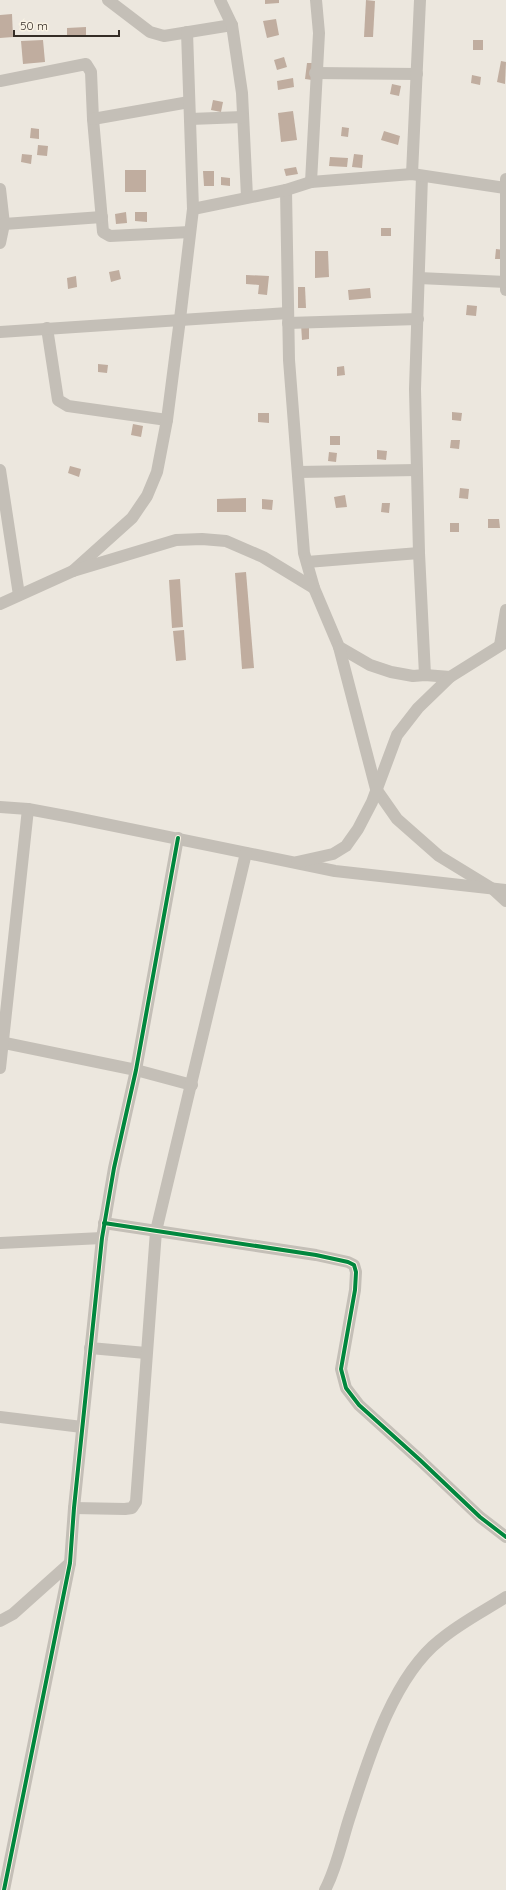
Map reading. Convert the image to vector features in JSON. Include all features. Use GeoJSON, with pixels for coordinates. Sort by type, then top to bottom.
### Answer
{"type":"FeatureCollection","features":[{"type":"Feature","properties":{"kind":"street"},"geometry":{"type":"LineString","coordinates":[[108,0],[150,32],[164,36],[232,25]]}},
{"type":"Feature","properties":{"kind":"street"},"geometry":{"type":"LineString","coordinates":[[220,0],[232,25],[242,94],[247,197]]}},
{"type":"Feature","properties":{"kind":"street"},"geometry":{"type":"LineString","coordinates":[[311,182],[318,33],[316,0]]}},
{"type":"Feature","properties":{"kind":"street"},"geometry":{"type":"LineString","coordinates":[[420,0],[417,74],[417,175],[420,278],[415,389],[419,553],[425,675]]}},
{"type":"Feature","properties":{"kind":"street"},"geometry":{"type":"LineString","coordinates":[[73,571],[132,518],[146,496],[157,472],[180,319],[193,209],[187,32]]}},
{"type":"Feature","properties":{"kind":"street"},"geometry":{"type":"LineString","coordinates":[[0,81],[86,64],[92,72],[93,119],[103,232],[110,236],[190,232]]}},
{"type":"Feature","properties":{"kind":"street"},"geometry":{"type":"LineString","coordinates":[[316,73],[417,74]]}},
{"type":"Feature","properties":{"kind":"street"},"geometry":{"type":"LineString","coordinates":[[93,119],[189,102]]}},
{"type":"Feature","properties":{"kind":"street"},"geometry":{"type":"LineString","coordinates":[[190,119],[243,118]]}},
{"type":"Feature","properties":{"kind":"street"},"geometry":{"type":"LineString","coordinates":[[193,209],[286,190],[311,182],[417,175],[506,184],[506,290]]}},
{"type":"Feature","properties":{"kind":"street"},"geometry":{"type":"LineString","coordinates":[[0,189],[4,224],[0,243]]}},
{"type":"Feature","properties":{"kind":"street"},"geometry":{"type":"LineString","coordinates":[[286,190],[289,360],[304,552],[314,588],[339,647],[376,789],[397,819],[439,856],[493,889],[506,901]]}},
{"type":"Feature","properties":{"kind":"street"},"geometry":{"type":"LineString","coordinates":[[4,224],[102,216]]}},
{"type":"Feature","properties":{"kind":"street"},"geometry":{"type":"LineString","coordinates":[[420,278],[506,282]]}},
{"type":"Feature","properties":{"kind":"street"},"geometry":{"type":"LineString","coordinates":[[0,332],[180,319],[418,318]]}},
{"type":"Feature","properties":{"kind":"street"},"geometry":{"type":"LineString","coordinates":[[48,328],[58,400],[68,406],[166,420]]}},
{"type":"Feature","properties":{"kind":"street"},"geometry":{"type":"LineString","coordinates":[[0,470],[19,596]]}},
{"type":"Feature","properties":{"kind":"street"},"geometry":{"type":"LineString","coordinates":[[298,472],[417,470]]}},
{"type":"Feature","properties":{"kind":"street"},"geometry":{"type":"LineString","coordinates":[[0,604],[73,571],[176,540],[202,539],[226,541],[256,554],[314,588]]}},
{"type":"Feature","properties":{"kind":"street"},"geometry":{"type":"LineString","coordinates":[[306,562],[419,553]]}},
{"type":"Feature","properties":{"kind":"street"},"geometry":{"type":"LineString","coordinates":[[291,863],[333,854],[346,846],[358,829],[372,802],[397,735],[418,708],[450,677],[503,644],[506,610]]}},
{"type":"Feature","properties":{"kind":"street"},"geometry":{"type":"LineString","coordinates":[[339,647],[370,664],[391,672],[413,676],[425,675],[450,677]]}},
{"type":"Feature","properties":{"kind":"street"},"geometry":{"type":"LineString","coordinates":[[0,808],[28,809],[178,838],[291,863],[335,871],[506,890]]}},
{"type":"Feature","properties":{"kind":"street"},"geometry":{"type":"LineString","coordinates":[[0,1068],[28,809]]}},
{"type":"Feature","properties":{"kind":"street"},"geometry":{"type":"LineString","coordinates":[[4,1890],[70,1563],[82,1427],[104,1223],[136,1070],[178,838]]}},
{"type":"Feature","properties":{"kind":"street"},"geometry":{"type":"LineString","coordinates":[[74,1508],[125,1509],[132,1508],[136,1502],[156,1231],[192,1085],[246,853]]}},
{"type":"Feature","properties":{"kind":"street"},"geometry":{"type":"LineString","coordinates":[[2,1042],[136,1070],[192,1085]]}},
{"type":"Feature","properties":{"kind":"street"},"geometry":{"type":"LineString","coordinates":[[104,1223],[316,1256],[348,1262],[354,1265],[356,1272],[354,1290],[341,1369],[346,1388],[359,1405],[480,1517],[506,1537]]}},
{"type":"Feature","properties":{"kind":"street"},"geometry":{"type":"LineString","coordinates":[[0,1243],[102,1238]]}},
{"type":"Feature","properties":{"kind":"street"},"geometry":{"type":"LineString","coordinates":[[90,1348],[146,1353]]}},
{"type":"Feature","properties":{"kind":"street"},"geometry":{"type":"LineString","coordinates":[[0,1417],[82,1427]]}},
{"type":"Feature","properties":{"kind":"street"},"geometry":{"type":"LineString","coordinates":[[0,1621],[13,1614],[70,1563]]}},
{"type":"Feature","properties":{"kind":"street"},"geometry":{"type":"LineString","coordinates":[[325,1890],[338,1858],[362,1778],[379,1736],[410,1672],[439,1640],[506,1597]]}},
{"type":"Feature","properties":{"kind":"building"},"geometry":{"type":"Polygon","coordinates":[[[265,0],[279,0],[279,3],[265,4],[265,0]]]}},
{"type":"Feature","properties":{"kind":"building"},"geometry":{"type":"Polygon","coordinates":[[[366,0],[375,1],[373,37],[364,37],[366,0]]]}},
{"type":"Feature","properties":{"kind":"building"},"geometry":{"type":"Polygon","coordinates":[[[12,14],[13,37],[0,38],[0,15],[12,14]]]}},
{"type":"Feature","properties":{"kind":"building"},"geometry":{"type":"Polygon","coordinates":[[[276,19],[279,35],[267,38],[263,21],[276,19]]]}},
{"type":"Feature","properties":{"kind":"building"},"geometry":{"type":"Polygon","coordinates":[[[86,27],[86,35],[67,35],[67,28],[86,27]]]}},
{"type":"Feature","properties":{"kind":"building"},"geometry":{"type":"Polygon","coordinates":[[[43,40],[45,62],[23,64],[21,41],[43,40]]]}},
{"type":"Feature","properties":{"kind":"building"},"geometry":{"type":"Polygon","coordinates":[[[473,40],[483,40],[483,50],[473,50],[473,40]]]}},
{"type":"Feature","properties":{"kind":"building"},"geometry":{"type":"Polygon","coordinates":[[[284,57],[287,67],[277,70],[274,60],[284,57]]]}},
{"type":"Feature","properties":{"kind":"building"},"geometry":{"type":"Polygon","coordinates":[[[501,61],[506,62],[505,84],[497,82],[501,61]]]}},
{"type":"Feature","properties":{"kind":"building"},"geometry":{"type":"Polygon","coordinates":[[[307,63],[314,63],[312,80],[305,79],[307,63]]]}},
{"type":"Feature","properties":{"kind":"building"},"geometry":{"type":"Polygon","coordinates":[[[472,75],[481,77],[480,85],[471,83],[472,75]]]}},
{"type":"Feature","properties":{"kind":"building"},"geometry":{"type":"Polygon","coordinates":[[[293,78],[294,87],[278,90],[277,81],[293,78]]]}},
{"type":"Feature","properties":{"kind":"building"},"geometry":{"type":"Polygon","coordinates":[[[392,84],[401,86],[399,96],[390,94],[392,84]]]}},
{"type":"Feature","properties":{"kind":"building"},"geometry":{"type":"Polygon","coordinates":[[[213,100],[223,102],[221,112],[211,110],[213,100]]]}},
{"type":"Feature","properties":{"kind":"building"},"geometry":{"type":"Polygon","coordinates":[[[293,111],[297,140],[281,142],[278,113],[293,111]]]}},
{"type":"Feature","properties":{"kind":"building"},"geometry":{"type":"Polygon","coordinates":[[[342,127],[349,128],[348,137],[341,136],[342,127]]]}},
{"type":"Feature","properties":{"kind":"building"},"geometry":{"type":"Polygon","coordinates":[[[31,128],[39,129],[39,139],[30,138],[31,128]]]}},
{"type":"Feature","properties":{"kind":"building"},"geometry":{"type":"Polygon","coordinates":[[[384,131],[400,136],[398,145],[381,140],[384,131]]]}},
{"type":"Feature","properties":{"kind":"building"},"geometry":{"type":"Polygon","coordinates":[[[38,145],[48,146],[47,156],[37,155],[38,145]]]}},
{"type":"Feature","properties":{"kind":"building"},"geometry":{"type":"Polygon","coordinates":[[[22,154],[32,155],[31,164],[21,162],[22,154]]]}},
{"type":"Feature","properties":{"kind":"building"},"geometry":{"type":"Polygon","coordinates":[[[354,154],[363,155],[362,168],[352,167],[354,154]]]}},
{"type":"Feature","properties":{"kind":"building"},"geometry":{"type":"Polygon","coordinates":[[[330,157],[348,158],[347,167],[329,166],[330,157]]]}},
{"type":"Feature","properties":{"kind":"building"},"geometry":{"type":"Polygon","coordinates":[[[296,167],[298,174],[286,176],[284,169],[296,167]]]}},
{"type":"Feature","properties":{"kind":"building"},"geometry":{"type":"Polygon","coordinates":[[[125,170],[146,170],[146,192],[125,192],[125,170]]]}},
{"type":"Feature","properties":{"kind":"building"},"geometry":{"type":"Polygon","coordinates":[[[203,171],[214,171],[214,186],[204,186],[203,171]]]}},
{"type":"Feature","properties":{"kind":"building"},"geometry":{"type":"Polygon","coordinates":[[[221,177],[230,178],[230,186],[221,185],[221,177]]]}},
{"type":"Feature","properties":{"kind":"building"},"geometry":{"type":"Polygon","coordinates":[[[126,212],[127,223],[116,224],[115,214],[126,212]]]}},
{"type":"Feature","properties":{"kind":"building"},"geometry":{"type":"Polygon","coordinates":[[[135,212],[147,212],[147,222],[135,221],[135,212]]]}},
{"type":"Feature","properties":{"kind":"building"},"geometry":{"type":"Polygon","coordinates":[[[381,228],[391,228],[391,236],[381,236],[381,228]]]}},
{"type":"Feature","properties":{"kind":"building"},"geometry":{"type":"Polygon","coordinates":[[[496,249],[504,250],[503,259],[495,259],[496,249]]]}},
{"type":"Feature","properties":{"kind":"building"},"geometry":{"type":"Polygon","coordinates":[[[315,251],[328,251],[329,277],[315,278],[315,251]]]}},
{"type":"Feature","properties":{"kind":"building"},"geometry":{"type":"Polygon","coordinates":[[[119,270],[121,279],[111,282],[109,272],[119,270]]]}},
{"type":"Feature","properties":{"kind":"building"},"geometry":{"type":"Polygon","coordinates":[[[246,275],[269,276],[267,295],[258,294],[259,285],[246,284],[246,275]]]}},
{"type":"Feature","properties":{"kind":"building"},"geometry":{"type":"Polygon","coordinates":[[[76,276],[77,287],[68,289],[67,278],[76,276]]]}},
{"type":"Feature","properties":{"kind":"building"},"geometry":{"type":"Polygon","coordinates":[[[298,287],[305,287],[306,308],[298,308],[298,287]]]}},
{"type":"Feature","properties":{"kind":"building"},"geometry":{"type":"Polygon","coordinates":[[[370,288],[371,298],[349,300],[348,290],[370,288]]]}},
{"type":"Feature","properties":{"kind":"building"},"geometry":{"type":"Polygon","coordinates":[[[467,305],[477,306],[476,316],[466,315],[467,305]]]}},
{"type":"Feature","properties":{"kind":"building"},"geometry":{"type":"Polygon","coordinates":[[[301,324],[309,324],[309,339],[302,340],[301,324]]]}},
{"type":"Feature","properties":{"kind":"building"},"geometry":{"type":"Polygon","coordinates":[[[98,364],[108,365],[107,373],[98,372],[98,364]]]}},
{"type":"Feature","properties":{"kind":"building"},"geometry":{"type":"Polygon","coordinates":[[[344,366],[345,375],[337,376],[337,367],[344,366]]]}},
{"type":"Feature","properties":{"kind":"building"},"geometry":{"type":"Polygon","coordinates":[[[452,412],[462,413],[461,421],[452,420],[452,412]]]}},
{"type":"Feature","properties":{"kind":"building"},"geometry":{"type":"Polygon","coordinates":[[[258,413],[269,413],[269,423],[258,422],[258,413]]]}},
{"type":"Feature","properties":{"kind":"building"},"geometry":{"type":"Polygon","coordinates":[[[133,424],[143,426],[141,437],[131,435],[133,424]]]}},
{"type":"Feature","properties":{"kind":"building"},"geometry":{"type":"Polygon","coordinates":[[[330,436],[340,436],[340,445],[330,445],[330,436]]]}},
{"type":"Feature","properties":{"kind":"building"},"geometry":{"type":"Polygon","coordinates":[[[451,440],[460,440],[459,449],[450,448],[451,440]]]}},
{"type":"Feature","properties":{"kind":"building"},"geometry":{"type":"Polygon","coordinates":[[[377,450],[387,451],[386,460],[377,459],[377,450]]]}},
{"type":"Feature","properties":{"kind":"building"},"geometry":{"type":"Polygon","coordinates":[[[329,452],[337,453],[336,462],[328,461],[329,452]]]}},
{"type":"Feature","properties":{"kind":"building"},"geometry":{"type":"Polygon","coordinates":[[[70,466],[81,469],[79,477],[68,473],[70,466]]]}},
{"type":"Feature","properties":{"kind":"building"},"geometry":{"type":"Polygon","coordinates":[[[460,488],[469,489],[468,499],[459,498],[460,488]]]}},
{"type":"Feature","properties":{"kind":"building"},"geometry":{"type":"Polygon","coordinates":[[[345,495],[347,507],[336,508],[334,497],[345,495]]]}},
{"type":"Feature","properties":{"kind":"building"},"geometry":{"type":"Polygon","coordinates":[[[246,498],[246,512],[217,512],[217,499],[246,498]]]}},
{"type":"Feature","properties":{"kind":"building"},"geometry":{"type":"Polygon","coordinates":[[[262,499],[273,500],[272,510],[262,509],[262,499]]]}},
{"type":"Feature","properties":{"kind":"building"},"geometry":{"type":"Polygon","coordinates":[[[382,503],[390,503],[389,513],[381,512],[382,503]]]}},
{"type":"Feature","properties":{"kind":"building"},"geometry":{"type":"Polygon","coordinates":[[[488,519],[499,519],[500,528],[488,528],[488,519]]]}},
{"type":"Feature","properties":{"kind":"building"},"geometry":{"type":"Polygon","coordinates":[[[450,523],[459,523],[459,532],[450,532],[450,523]]]}},
{"type":"Feature","properties":{"kind":"building"},"geometry":{"type":"Polygon","coordinates":[[[246,572],[254,668],[242,669],[235,573],[246,572]]]}},
{"type":"Feature","properties":{"kind":"building"},"geometry":{"type":"Polygon","coordinates":[[[180,579],[183,627],[172,628],[169,580],[180,579]]]}},
{"type":"Feature","properties":{"kind":"building"},"geometry":{"type":"Polygon","coordinates":[[[184,630],[186,660],[176,661],[173,631],[184,630]]]}},
{"type":"Feature","properties":{"kind":"cycle path"},"geometry":{"type":"LineString","coordinates":[[4,1890],[70,1563],[74,1508],[102,1238],[114,1168],[136,1070],[178,838]]}},
{"type":"Feature","properties":{"kind":"cycle path"},"geometry":{"type":"LineString","coordinates":[[104,1223],[316,1255],[348,1262],[354,1265],[356,1272],[355,1290],[341,1369],[346,1388],[359,1405],[480,1517],[506,1537]]}}]}
